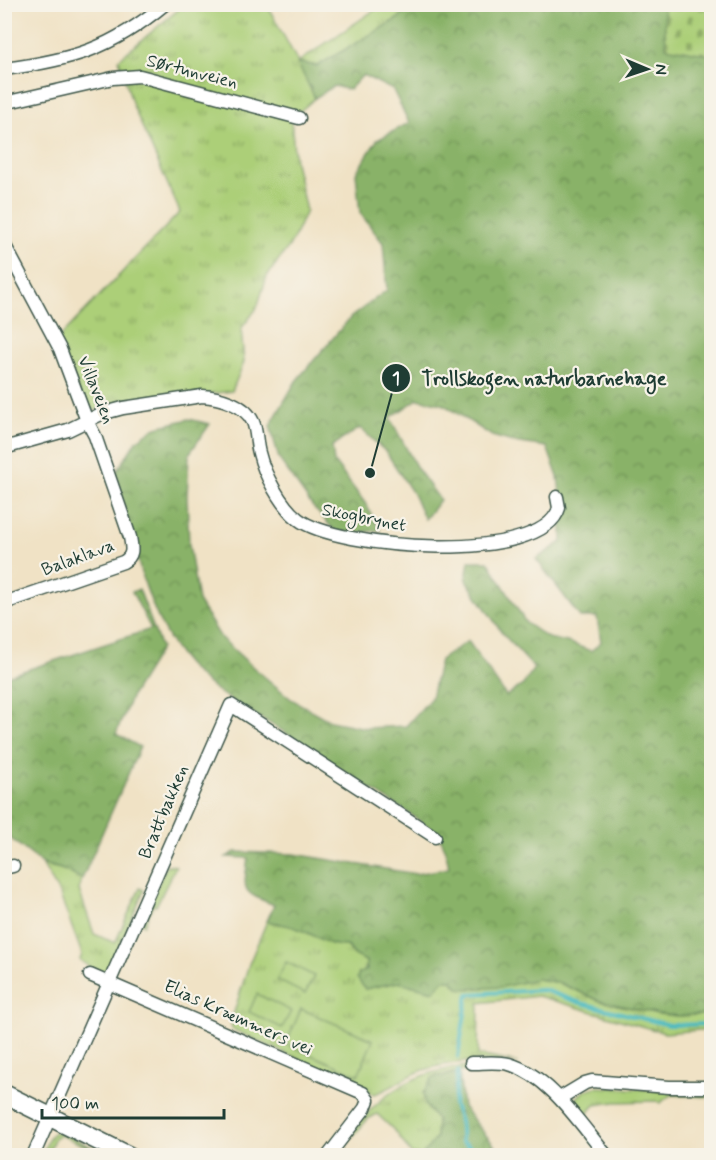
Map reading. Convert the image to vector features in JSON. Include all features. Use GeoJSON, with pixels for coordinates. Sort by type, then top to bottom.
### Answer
{"type":"FeatureCollection","features":[{"type":"Feature","properties":{"kind":"main road"},"geometry":{"type":"LineString","coordinates":[[4,1094],[129,1155]]}},
{"type":"Feature","properties":{"kind":"street"},"geometry":{"type":"LineString","coordinates":[[4,69],[50,63],[109,43],[145,21],[165,4]]}},
{"type":"Feature","properties":{"kind":"street","name":"Sørtunveien"},"geometry":{"type":"LineString","coordinates":[[4,103],[113,78],[140,76],[299,118]]}},
{"type":"Feature","properties":{"kind":"street","name":"Villaveien"},"geometry":{"type":"LineString","coordinates":[[4,244],[60,349],[87,421],[99,446],[130,537],[132,550],[129,558]]}},
{"type":"Feature","properties":{"kind":"street","name":"Skogbrynet"},"geometry":{"type":"LineString","coordinates":[[4,448],[50,436],[101,414],[138,404],[202,396],[222,399],[239,408],[252,420],[259,454],[280,500],[299,520],[336,533],[391,544],[486,545],[535,533],[551,522],[559,508],[557,497]]}},
{"type":"Feature","properties":{"kind":"street","name":"Balaklava"},"geometry":{"type":"LineString","coordinates":[[4,603],[129,558]]}},
{"type":"Feature","properties":{"kind":"street","name":"Brattbakken"},"geometry":{"type":"LineString","coordinates":[[33,1155],[231,705],[435,837]]}},
{"type":"Feature","properties":{"kind":"street","name":"Elias Kræmmers vei"},"geometry":{"type":"LineString","coordinates":[[90,975],[363,1093],[368,1100],[365,1108],[328,1155]]}},
{"type":"Feature","properties":{"kind":"street"},"geometry":{"type":"LineString","coordinates":[[471,1063],[502,1063],[520,1068],[532,1075],[560,1098],[607,1155]]}},
{"type":"Feature","properties":{"kind":"street"},"geometry":{"type":"LineString","coordinates":[[560,1098],[592,1081],[669,1087],[711,1087]]}},
{"type":"Feature","properties":{"kind":"green space"},"geometry":{"type":"Polygon","coordinates":[[[184,5],[267,5],[315,98],[291,119],[295,162],[306,211],[292,242],[267,276],[257,308],[241,329],[244,362],[232,391],[88,411],[56,341],[180,212],[133,106],[119,59],[184,5]]]}},
{"type":"Feature","properties":{"kind":"green space"},"geometry":{"type":"Polygon","coordinates":[[[382,5],[409,5],[399,18],[317,66],[298,62],[382,5]]]}},
{"type":"Feature","properties":{"kind":"green space"},"geometry":{"type":"Polygon","coordinates":[[[409,5],[664,5],[666,47],[712,55],[711,1014],[678,1016],[659,1014],[600,1001],[560,983],[537,979],[502,987],[465,989],[459,988],[452,980],[444,980],[434,991],[398,982],[365,989],[357,978],[359,973],[367,970],[366,961],[355,956],[348,946],[328,943],[297,928],[267,921],[274,905],[255,897],[247,889],[245,878],[248,858],[226,857],[235,852],[294,854],[416,874],[449,868],[442,841],[429,827],[208,684],[186,663],[172,644],[160,622],[141,573],[116,473],[136,441],[156,427],[189,419],[210,424],[189,454],[187,497],[189,544],[198,601],[221,638],[254,668],[291,699],[330,721],[366,728],[406,726],[431,698],[440,660],[468,641],[506,696],[523,685],[534,668],[503,634],[466,580],[469,561],[488,561],[526,623],[548,638],[591,651],[601,642],[597,617],[580,617],[536,559],[562,542],[562,508],[558,477],[547,447],[492,436],[443,404],[418,399],[390,418],[417,468],[440,500],[425,519],[412,492],[386,452],[360,428],[332,446],[334,462],[365,503],[380,530],[357,533],[336,532],[313,507],[279,459],[270,426],[296,381],[351,317],[387,290],[383,243],[360,213],[356,173],[377,140],[409,123],[393,90],[363,75],[349,90],[334,86],[315,98],[297,62],[317,66],[399,18],[409,5]]]}},
{"type":"Feature","properties":{"kind":"green space"},"geometry":{"type":"Polygon","coordinates":[[[664,5],[711,5],[711,55],[666,47],[664,5]]]}},
{"type":"Feature","properties":{"kind":"green space"},"geometry":{"type":"Polygon","coordinates":[[[139,589],[161,648],[132,695],[116,734],[140,747],[82,879],[43,864],[5,836],[5,677],[151,629],[132,592],[139,589]]]}},
{"type":"Feature","properties":{"kind":"green space"},"geometry":{"type":"Polygon","coordinates":[[[43,865],[61,869],[82,879],[79,890],[94,934],[115,943],[140,888],[144,890],[106,976],[102,977],[80,960],[82,954],[60,895],[43,865]]]}},
{"type":"Feature","properties":{"kind":"green space"},"geometry":{"type":"Polygon","coordinates":[[[167,865],[176,866],[144,925],[141,923],[167,865]]]}},
{"type":"Feature","properties":{"kind":"green space"},"geometry":{"type":"Polygon","coordinates":[[[267,921],[297,928],[323,941],[347,946],[355,956],[366,961],[365,989],[398,982],[434,991],[444,980],[452,980],[459,988],[537,979],[559,983],[600,1001],[659,1014],[678,1016],[712,1014],[711,1029],[665,1033],[538,996],[479,1003],[478,1055],[518,1063],[479,1061],[441,1065],[416,1073],[374,1094],[232,1029],[231,1022],[249,964],[267,921]]]}},
{"type":"Feature","properties":{"kind":"green space"},"geometry":{"type":"Polygon","coordinates":[[[286,962],[314,976],[305,994],[277,980],[286,962]]]}},
{"type":"Feature","properties":{"kind":"green space"},"geometry":{"type":"Polygon","coordinates":[[[257,994],[291,1011],[282,1028],[249,1012],[257,994]]]}},
{"type":"Feature","properties":{"kind":"green space"},"geometry":{"type":"Polygon","coordinates":[[[301,1009],[373,1040],[358,1075],[286,1044],[301,1009]]]}},
{"type":"Feature","properties":{"kind":"green space"},"geometry":{"type":"Polygon","coordinates":[[[489,1065],[515,1071],[533,1083],[507,1071],[495,1069],[472,1070],[433,1077],[425,1105],[437,1120],[436,1138],[423,1155],[412,1155],[396,1132],[377,1114],[368,1119],[345,1145],[342,1144],[372,1108],[388,1094],[405,1084],[442,1070],[489,1065]]]}},
{"type":"Feature","properties":{"kind":"green space"},"geometry":{"type":"Polygon","coordinates":[[[459,1073],[463,1107],[502,1155],[422,1155],[436,1138],[437,1120],[425,1105],[423,1093],[433,1077],[459,1073]]]}},
{"type":"Feature","properties":{"kind":"green space"},"geometry":{"type":"Polygon","coordinates":[[[596,1087],[711,1093],[711,1097],[671,1095],[660,1103],[657,1101],[615,1102],[595,1105],[587,1114],[581,1116],[575,1106],[577,1097],[596,1087]]]}},
{"type":"Feature","properties":{"kind":"green space"},"geometry":{"type":"Polygon","coordinates":[[[56,1131],[61,1131],[106,1155],[60,1135],[55,1137],[47,1155],[41,1156],[50,1136],[56,1131]]]}},
{"type":"Feature","properties":{"kind":"waterway"},"geometry":{"type":"LineString","coordinates":[[458,1057],[468,994],[544,990],[581,1003],[669,1025],[712,1024]]}},
{"type":"Feature","properties":{"kind":"waterway"},"geometry":{"type":"LineString","coordinates":[[458,1071],[454,1105],[460,1121],[462,1142],[484,1156]]}},
{"type":"Feature","properties":{"kind":"place","name":"Trollskogen naturbarnehage"},"geometry":{"type":"Point","coordinates":[370,473]}}]}
